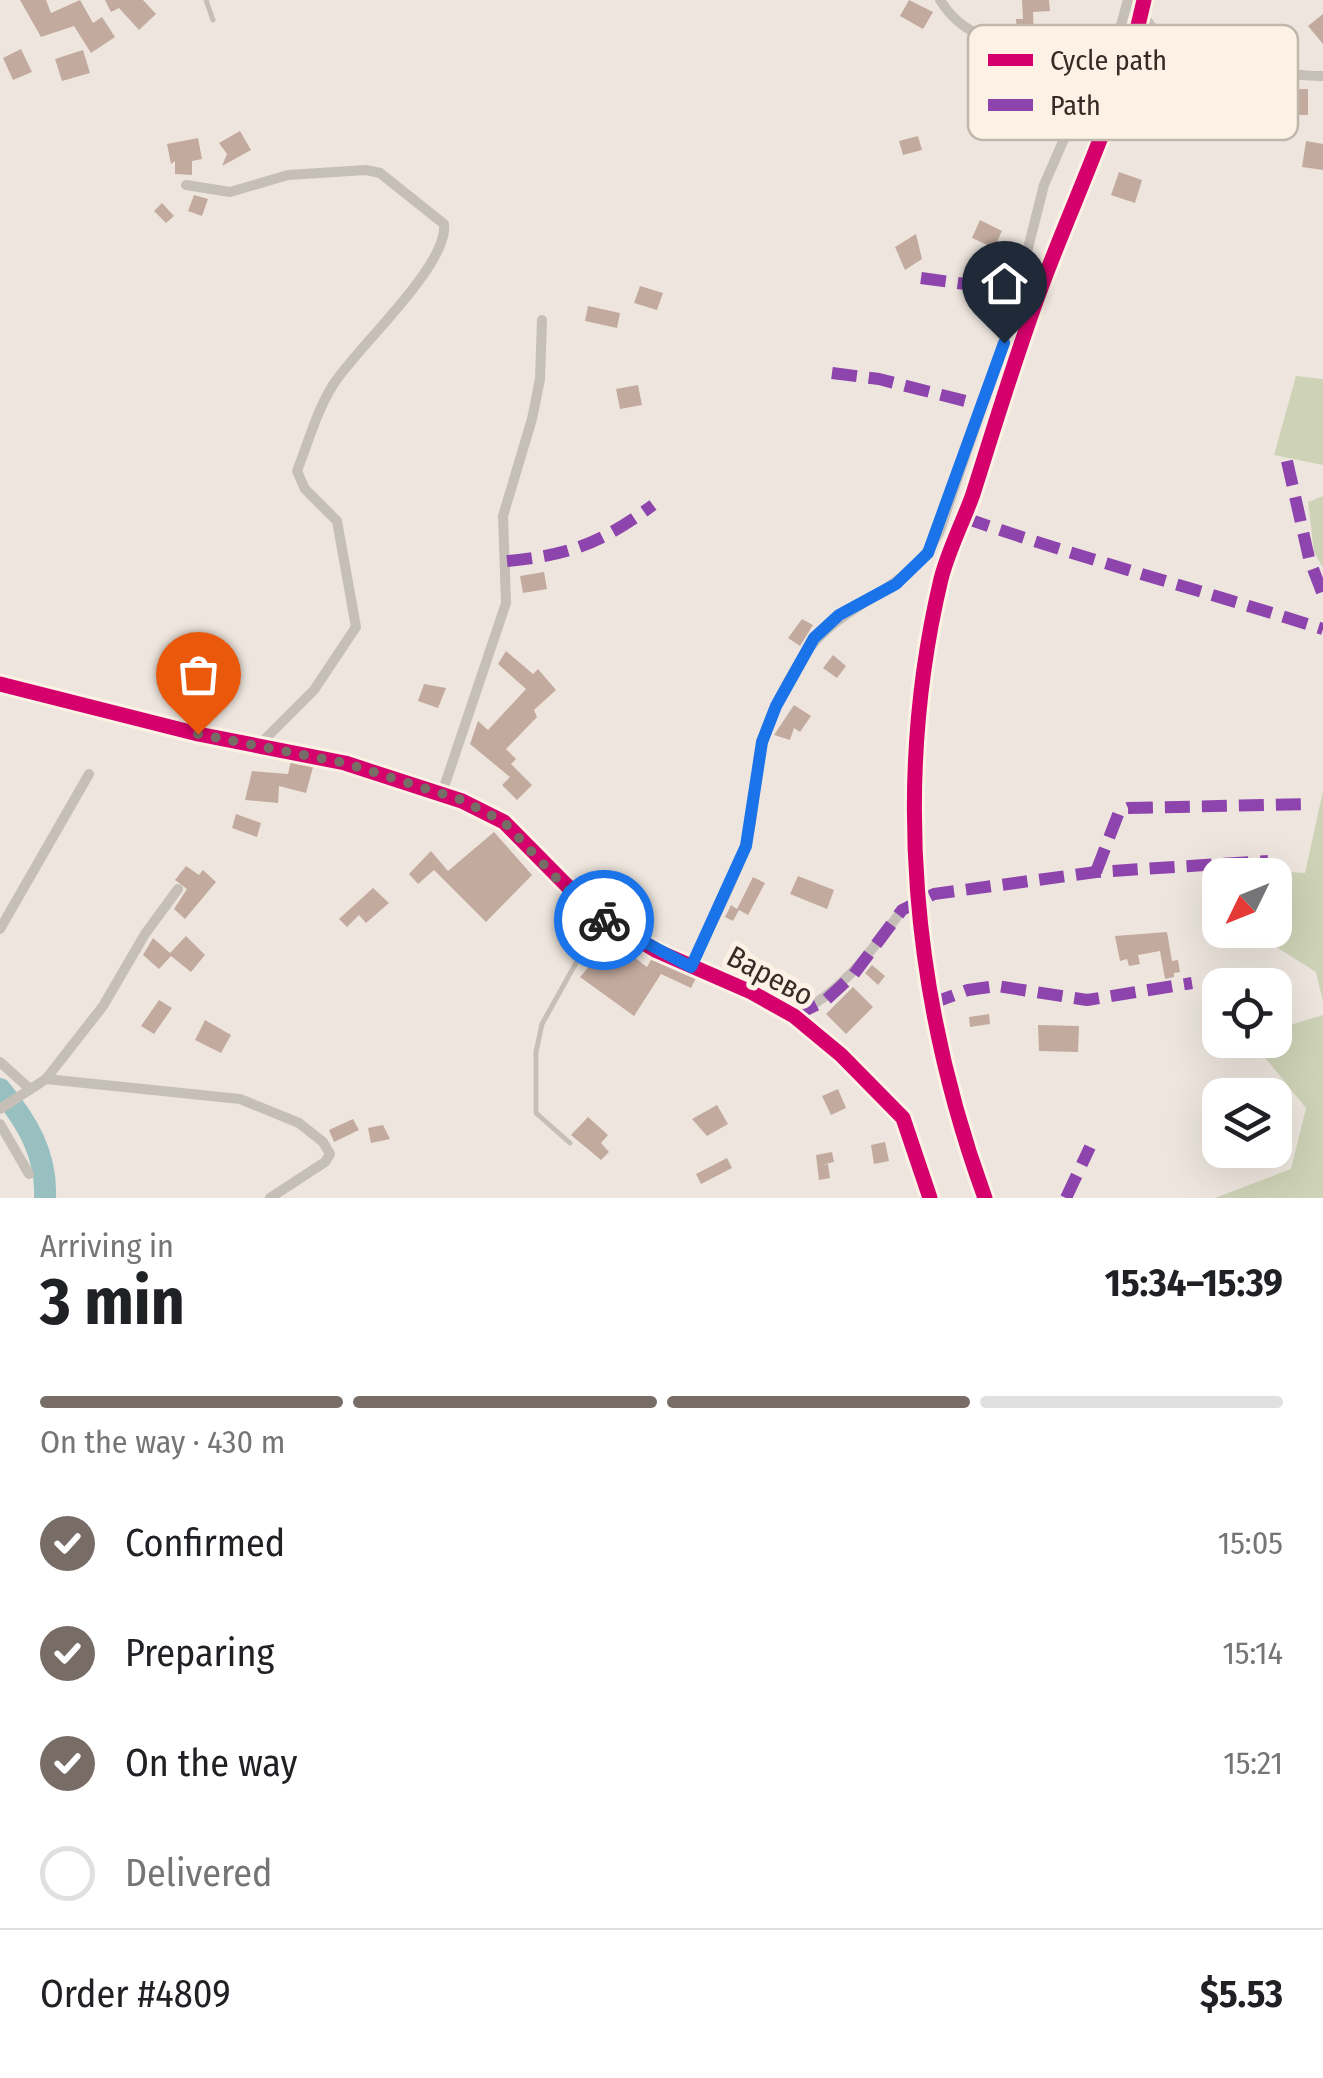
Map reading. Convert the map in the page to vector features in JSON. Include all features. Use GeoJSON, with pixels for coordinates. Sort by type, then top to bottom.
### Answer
{"type":"FeatureCollection","features":[{"type":"Feature","properties":{"kind":"street"},"geometry":{"type":"LineString","coordinates":[[940,0],[952,19],[968,29]]}},
{"type":"Feature","properties":{"kind":"street","name":"Варево"},"geometry":{"type":"LineString","coordinates":[[1121,25],[1128,0]]}},
{"type":"Feature","properties":{"kind":"street"},"geometry":{"type":"LineString","coordinates":[[1298,74],[1323,76]]}},
{"type":"Feature","properties":{"kind":"street","name":"Варево"},"geometry":{"type":"LineString","coordinates":[[691,967],[746,846],[762,742],[797,666],[814,638],[839,615],[896,584],[928,553],[939,533],[1004,343],[1044,185],[1064,140]]}},
{"type":"Feature","properties":{"kind":"street"},"geometry":{"type":"LineString","coordinates":[[985,1198],[963,1138],[930,1004],[920,920],[911,808],[927,658],[942,576],[1040,289],[1098,140]]}},
{"type":"Feature","properties":{"kind":"street"},"geometry":{"type":"LineString","coordinates":[[186,185],[230,192],[288,176],[366,170],[380,173],[437,215],[445,231],[421,282],[398,302],[329,391],[297,470],[305,488],[338,521],[356,627],[314,690],[257,747]]}},
{"type":"Feature","properties":{"kind":"street"},"geometry":{"type":"LineString","coordinates":[[442,794],[506,603],[503,516],[534,406],[542,320]]}},
{"type":"Feature","properties":{"kind":"street"},"geometry":{"type":"LineString","coordinates":[[939,533],[955,542]]}},
{"type":"Feature","properties":{"kind":"street","name":"Варево"},"geometry":{"type":"LineString","coordinates":[[0,684],[257,747],[345,763],[442,794],[504,822],[574,897],[602,918],[691,967],[751,992],[794,1016],[840,1055],[903,1118],[930,1198]]}},
{"type":"Feature","properties":{"kind":"street"},"geometry":{"type":"LineString","coordinates":[[0,929],[89,774]]}},
{"type":"Feature","properties":{"kind":"street"},"geometry":{"type":"LineString","coordinates":[[1,1108],[46,1079],[104,1006],[144,934],[178,889]]}},
{"type":"Feature","properties":{"kind":"street","name":"Варево"},"geometry":{"type":"LineString","coordinates":[[794,1016],[826,1000],[854,974],[902,910]]}},
{"type":"Feature","properties":{"kind":"street"},"geometry":{"type":"LineString","coordinates":[[0,1062],[25,1092]]}},
{"type":"Feature","properties":{"kind":"street"},"geometry":{"type":"LineString","coordinates":[[46,1079],[240,1099],[283,1114],[312,1132],[330,1154],[325,1162],[270,1198]]}},
{"type":"Feature","properties":{"kind":"street"},"geometry":{"type":"LineString","coordinates":[[0,1126],[29,1174]]}},
{"type":"Feature","properties":{"kind":"lane"},"geometry":{"type":"LineString","coordinates":[[206,0],[213,20]]}},
{"type":"Feature","properties":{"kind":"lane"},"geometry":{"type":"LineString","coordinates":[[570,1143],[536,1113],[536,1052],[554,999],[602,918]]}},
{"type":"Feature","properties":{"kind":"green space"},"geometry":{"type":"Polygon","coordinates":[[[1296,376],[1323,379],[1323,465],[1274,455],[1296,376]]]}},
{"type":"Feature","properties":{"kind":"green space"},"geometry":{"type":"Polygon","coordinates":[[[1323,496],[1323,568],[1314,552],[1308,502],[1323,496]]]}},
{"type":"Feature","properties":{"kind":"green space"},"geometry":{"type":"Polygon","coordinates":[[[1323,791],[1323,1002],[1316,972],[1278,948],[1292,948],[1292,872],[1305,873],[1323,791]]]}},
{"type":"Feature","properties":{"kind":"green space"},"geometry":{"type":"Polygon","coordinates":[[[1323,1015],[1323,1198],[1215,1198],[1292,1168],[1306,1108],[1292,1091],[1292,1078],[1282,1078],[1265,1058],[1292,1058],[1293,1024],[1323,1015]]]}},
{"type":"Feature","properties":{"kind":"building"},"geometry":{"type":"Polygon","coordinates":[[[20,0],[46,0],[51,13],[80,0],[93,23],[102,17],[115,37],[91,53],[74,26],[41,37],[20,0]]]}},
{"type":"Feature","properties":{"kind":"building"},"geometry":{"type":"Polygon","coordinates":[[[105,0],[143,0],[156,14],[139,30],[119,8],[111,12],[105,0]]]}},
{"type":"Feature","properties":{"kind":"building"},"geometry":{"type":"Polygon","coordinates":[[[909,0],[933,12],[923,29],[900,16],[909,0]]]}},
{"type":"Feature","properties":{"kind":"building"},"geometry":{"type":"Polygon","coordinates":[[[1022,0],[1049,0],[1050,11],[1033,12],[1034,25],[1016,25],[1016,19],[1023,19],[1022,0]]]}},
{"type":"Feature","properties":{"kind":"building"},"geometry":{"type":"Polygon","coordinates":[[[1323,14],[1323,44],[1308,26],[1323,14]]]}},
{"type":"Feature","properties":{"kind":"building"},"geometry":{"type":"Polygon","coordinates":[[[21,49],[32,72],[13,80],[3,58],[21,49]]]}},
{"type":"Feature","properties":{"kind":"building"},"geometry":{"type":"Polygon","coordinates":[[[83,50],[90,73],[62,81],[55,59],[83,50]]]}},
{"type":"Feature","properties":{"kind":"building"},"geometry":{"type":"Polygon","coordinates":[[[1298,89],[1308,89],[1308,115],[1298,115],[1298,89]]]}},
{"type":"Feature","properties":{"kind":"building"},"geometry":{"type":"Polygon","coordinates":[[[240,131],[251,150],[222,166],[227,154],[219,143],[240,131]]]}},
{"type":"Feature","properties":{"kind":"building"},"geometry":{"type":"Polygon","coordinates":[[[918,136],[922,150],[903,155],[899,141],[918,136]]]}},
{"type":"Feature","properties":{"kind":"building"},"geometry":{"type":"Polygon","coordinates":[[[198,138],[202,159],[192,161],[192,175],[175,174],[175,161],[171,164],[167,144],[198,138]]]}},
{"type":"Feature","properties":{"kind":"building"},"geometry":{"type":"Polygon","coordinates":[[[1306,141],[1323,144],[1323,170],[1302,167],[1306,141]]]}},
{"type":"Feature","properties":{"kind":"building"},"geometry":{"type":"Polygon","coordinates":[[[1119,172],[1142,180],[1135,203],[1111,195],[1119,172]]]}},
{"type":"Feature","properties":{"kind":"building"},"geometry":{"type":"Polygon","coordinates":[[[194,195],[208,199],[202,216],[188,211],[194,195]]]}},
{"type":"Feature","properties":{"kind":"building"},"geometry":{"type":"Polygon","coordinates":[[[162,203],[174,216],[166,223],[154,211],[162,203]]]}},
{"type":"Feature","properties":{"kind":"building"},"geometry":{"type":"Polygon","coordinates":[[[980,220],[1002,231],[994,248],[972,238],[980,220]]]}},
{"type":"Feature","properties":{"kind":"building"},"geometry":{"type":"Polygon","coordinates":[[[916,234],[922,259],[905,270],[895,247],[916,234]]]}},
{"type":"Feature","properties":{"kind":"building"},"geometry":{"type":"Polygon","coordinates":[[[640,286],[663,293],[657,310],[634,303],[640,286]]]}},
{"type":"Feature","properties":{"kind":"building"},"geometry":{"type":"Polygon","coordinates":[[[588,306],[620,313],[617,328],[585,321],[588,306]]]}},
{"type":"Feature","properties":{"kind":"building"},"geometry":{"type":"Polygon","coordinates":[[[638,385],[642,405],[620,409],[616,389],[638,385]]]}},
{"type":"Feature","properties":{"kind":"building"},"geometry":{"type":"Polygon","coordinates":[[[544,572],[547,589],[523,593],[520,576],[544,572]]]}},
{"type":"Feature","properties":{"kind":"building"},"geometry":{"type":"Polygon","coordinates":[[[802,619],[813,625],[800,646],[788,638],[802,619]]]}},
{"type":"Feature","properties":{"kind":"building"},"geometry":{"type":"Polygon","coordinates":[[[506,651],[533,674],[538,669],[556,690],[534,710],[537,717],[506,749],[516,759],[511,764],[532,785],[517,800],[502,785],[510,777],[470,744],[478,721],[488,730],[526,689],[498,664],[506,651]]]}},
{"type":"Feature","properties":{"kind":"building"},"geometry":{"type":"Polygon","coordinates":[[[833,655],[846,666],[837,678],[823,668],[833,655]]]}},
{"type":"Feature","properties":{"kind":"building"},"geometry":{"type":"Polygon","coordinates":[[[424,684],[446,688],[438,708],[418,701],[424,684]]]}},
{"type":"Feature","properties":{"kind":"building"},"geometry":{"type":"Polygon","coordinates":[[[794,705],[811,716],[800,732],[794,728],[790,740],[774,735],[794,705]]]}},
{"type":"Feature","properties":{"kind":"building"},"geometry":{"type":"Polygon","coordinates":[[[291,761],[313,767],[306,793],[279,786],[278,803],[245,800],[252,771],[288,774],[291,761]]]}},
{"type":"Feature","properties":{"kind":"building"},"geometry":{"type":"Polygon","coordinates":[[[236,814],[261,823],[257,837],[232,828],[236,814]]]}},
{"type":"Feature","properties":{"kind":"building"},"geometry":{"type":"Polygon","coordinates":[[[494,832],[532,875],[486,922],[434,870],[418,884],[409,874],[431,851],[448,871],[494,832]]]}},
{"type":"Feature","properties":{"kind":"building"},"geometry":{"type":"Polygon","coordinates":[[[186,866],[199,875],[203,870],[216,882],[185,919],[174,909],[187,889],[175,880],[186,866]]]}},
{"type":"Feature","properties":{"kind":"building"},"geometry":{"type":"Polygon","coordinates":[[[798,876],[834,890],[827,909],[790,894],[798,876]]]}},
{"type":"Feature","properties":{"kind":"building"},"geometry":{"type":"Polygon","coordinates":[[[753,877],[765,883],[748,915],[739,910],[733,921],[725,917],[731,905],[737,909],[753,877]]]}},
{"type":"Feature","properties":{"kind":"building"},"geometry":{"type":"Polygon","coordinates":[[[373,888],[389,903],[366,923],[359,915],[347,927],[339,919],[373,888]]]}},
{"type":"Feature","properties":{"kind":"building"},"geometry":{"type":"Polygon","coordinates":[[[1167,932],[1172,961],[1178,960],[1180,972],[1174,973],[1174,977],[1165,979],[1160,951],[1138,955],[1140,964],[1129,966],[1127,959],[1120,961],[1115,936],[1167,932]]]}},
{"type":"Feature","properties":{"kind":"building"},"geometry":{"type":"Polygon","coordinates":[[[186,936],[205,955],[191,972],[171,956],[159,969],[143,955],[153,938],[170,953],[186,936]]]}},
{"type":"Feature","properties":{"kind":"building"},"geometry":{"type":"Polygon","coordinates":[[[619,946],[647,967],[652,958],[696,978],[691,988],[661,974],[634,1016],[580,977],[606,947],[619,946]]]}},
{"type":"Feature","properties":{"kind":"building"},"geometry":{"type":"Polygon","coordinates":[[[872,965],[885,976],[878,985],[865,973],[872,965]]]}},
{"type":"Feature","properties":{"kind":"building"},"geometry":{"type":"Polygon","coordinates":[[[853,987],[873,1007],[846,1034],[826,1014],[853,987]]]}},
{"type":"Feature","properties":{"kind":"building"},"geometry":{"type":"Polygon","coordinates":[[[159,1000],[172,1008],[154,1034],[141,1026],[159,1000]]]}},
{"type":"Feature","properties":{"kind":"building"},"geometry":{"type":"Polygon","coordinates":[[[989,1014],[990,1024],[970,1027],[969,1017],[989,1014]]]}},
{"type":"Feature","properties":{"kind":"building"},"geometry":{"type":"Polygon","coordinates":[[[205,1020],[231,1035],[221,1053],[195,1040],[205,1020]]]}},
{"type":"Feature","properties":{"kind":"building"},"geometry":{"type":"Polygon","coordinates":[[[1038,1025],[1079,1026],[1078,1052],[1039,1051],[1038,1025]]]}},
{"type":"Feature","properties":{"kind":"building"},"geometry":{"type":"Polygon","coordinates":[[[838,1089],[846,1108],[831,1115],[822,1096],[838,1089]]]}},
{"type":"Feature","properties":{"kind":"building"},"geometry":{"type":"Polygon","coordinates":[[[717,1105],[728,1124],[707,1136],[692,1119],[717,1105]]]}},
{"type":"Feature","properties":{"kind":"building"},"geometry":{"type":"Polygon","coordinates":[[[588,1117],[608,1135],[601,1143],[609,1152],[601,1160],[571,1135],[588,1117]]]}},
{"type":"Feature","properties":{"kind":"building"},"geometry":{"type":"Polygon","coordinates":[[[353,1119],[359,1130],[334,1142],[329,1130],[353,1119]]]}},
{"type":"Feature","properties":{"kind":"building"},"geometry":{"type":"Polygon","coordinates":[[[383,1125],[390,1139],[371,1143],[368,1128],[383,1125]]]}},
{"type":"Feature","properties":{"kind":"building"},"geometry":{"type":"Polygon","coordinates":[[[885,1142],[889,1161],[874,1164],[871,1145],[885,1142]]]}},
{"type":"Feature","properties":{"kind":"building"},"geometry":{"type":"Polygon","coordinates":[[[832,1152],[834,1162],[821,1165],[828,1164],[830,1178],[819,1180],[816,1155],[832,1152]]]}},
{"type":"Feature","properties":{"kind":"building"},"geometry":{"type":"Polygon","coordinates":[[[727,1158],[732,1168],[701,1184],[696,1174],[727,1158]]]}},
{"type":"Feature","properties":{"kind":"waterway"},"geometry":{"type":"LineString","coordinates":[[0,1089],[19,1113],[39,1153],[45,1198]]}},
{"type":"Feature","properties":{"kind":"marked path"},"geometry":{"type":"LineString","coordinates":[[921,278],[1017,291]]}},
{"type":"Feature","properties":{"kind":"marked path"},"geometry":{"type":"LineString","coordinates":[[832,373],[879,379],[981,405]]}},
{"type":"Feature","properties":{"kind":"marked path"},"geometry":{"type":"LineString","coordinates":[[1287,461],[1309,558],[1323,595]]}},
{"type":"Feature","properties":{"kind":"marked path"},"geometry":{"type":"LineString","coordinates":[[507,561],[584,545],[653,505]]}},
{"type":"Feature","properties":{"kind":"marked path"},"geometry":{"type":"LineString","coordinates":[[965,518],[1323,629]]}},
{"type":"Feature","properties":{"kind":"marked path"},"geometry":{"type":"LineString","coordinates":[[1096,872],[1119,812],[1128,808],[1310,804]]}},
{"type":"Feature","properties":{"kind":"marked path"},"geometry":{"type":"LineString","coordinates":[[794,1016],[826,1000],[854,974],[902,910],[934,894],[1096,872],[1202,865]]}},
{"type":"Feature","properties":{"kind":"marked path"},"geometry":{"type":"LineString","coordinates":[[930,1004],[968,990],[997,986],[1087,1000],[1192,983]]}},
{"type":"Feature","properties":{"kind":"marked path"},"geometry":{"type":"LineString","coordinates":[[1066,1198],[1090,1147]]}},
{"type":"Feature","properties":{"kind":"cycle path"},"geometry":{"type":"LineString","coordinates":[[1138,25],[1144,0]]}},
{"type":"Feature","properties":{"kind":"cycle path"},"geometry":{"type":"LineString","coordinates":[[985,1198],[960,1123],[927,970],[914,813],[917,735],[926,657],[944,568],[973,494],[1032,311],[1100,140]]}},
{"type":"Feature","properties":{"kind":"cycle path"},"geometry":{"type":"LineString","coordinates":[[0,684],[198,734],[345,763],[462,801],[504,822],[594,913],[657,951],[751,992],[794,1016],[841,1055],[903,1118],[930,1198]]}},
{"type":"Feature","properties":{"kind":"way so far"},"geometry":{"type":"LineString","coordinates":[[198,734],[345,763],[462,800],[504,822],[574,897],[604,920]]}},
{"type":"Feature","properties":{"kind":"route"},"geometry":{"type":"LineString","coordinates":[[604,920],[691,967],[746,846],[762,742],[776,706],[814,638],[839,615],[896,584],[928,553],[939,533],[1004,343]]}}]}
